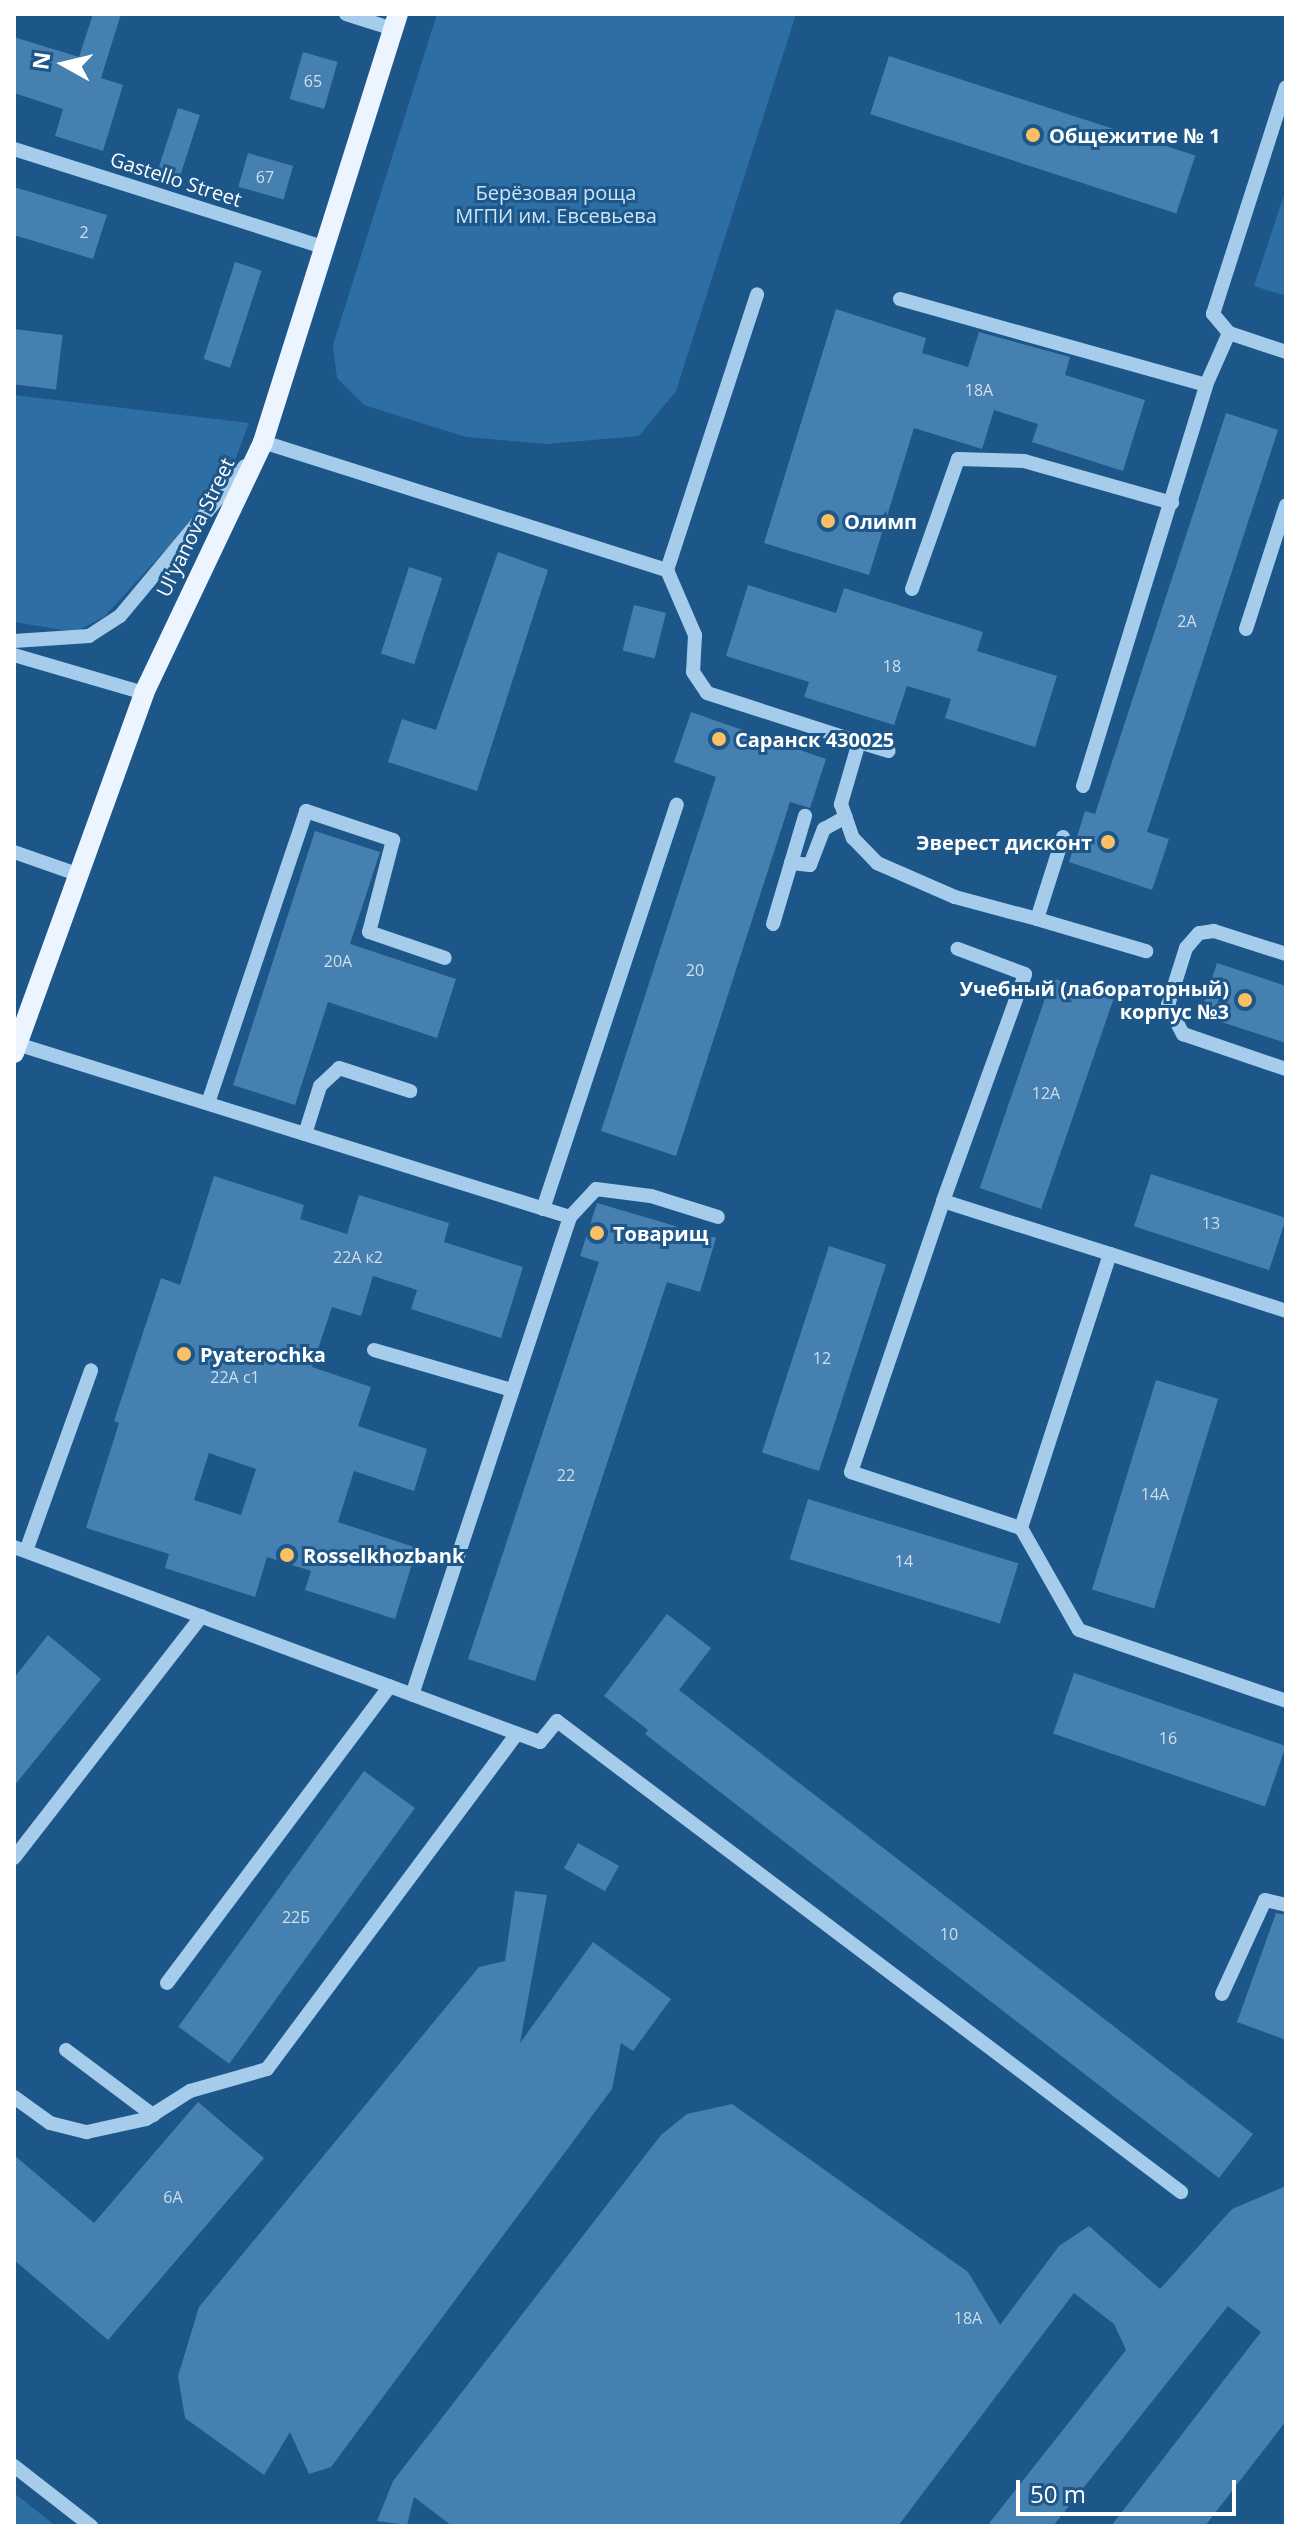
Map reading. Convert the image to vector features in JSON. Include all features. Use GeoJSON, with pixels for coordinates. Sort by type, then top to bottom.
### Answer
{"type":"FeatureCollection","features":[{"type":"Feature","properties":{"kind":"main road","name":"Ul'yanova Street"},"geometry":{"type":"LineString","coordinates":[[16,1048],[144,693],[263,442],[396,21]]}},
{"type":"Feature","properties":{"kind":"street"},"geometry":{"type":"LineString","coordinates":[[346,14],[396,21]]}},
{"type":"Feature","properties":{"kind":"street"},"geometry":{"type":"LineString","coordinates":[[1286,87],[1213,314],[1229,333],[1286,352]]}},
{"type":"Feature","properties":{"kind":"street","name":"Gastello Street"},"geometry":{"type":"LineString","coordinates":[[14,149],[326,248]]}},
{"type":"Feature","properties":{"kind":"street"},"geometry":{"type":"LineString","coordinates":[[757,294],[667,570],[695,635],[693,672],[707,693],[889,751]]}},
{"type":"Feature","properties":{"kind":"street"},"geometry":{"type":"LineString","coordinates":[[900,299],[1206,385]]}},
{"type":"Feature","properties":{"kind":"street"},"geometry":{"type":"LineString","coordinates":[[1083,786],[1206,385],[1229,333]]}},
{"type":"Feature","properties":{"kind":"street"},"geometry":{"type":"LineString","coordinates":[[14,641],[89,636],[120,616],[169,562],[263,442],[667,570]]}},
{"type":"Feature","properties":{"kind":"street"},"geometry":{"type":"LineString","coordinates":[[912,589],[958,459],[1024,461],[1172,503]]}},
{"type":"Feature","properties":{"kind":"street"},"geometry":{"type":"LineString","coordinates":[[1246,629],[1286,505]]}},
{"type":"Feature","properties":{"kind":"street"},"geometry":{"type":"LineString","coordinates":[[14,655],[144,693]]}},
{"type":"Feature","properties":{"kind":"street"},"geometry":{"type":"LineString","coordinates":[[859,742],[841,804],[853,838],[877,863],[955,897],[1146,951]]}},
{"type":"Feature","properties":{"kind":"street"},"geometry":{"type":"LineString","coordinates":[[543,1209],[677,805]]}},
{"type":"Feature","properties":{"kind":"street"},"geometry":{"type":"LineString","coordinates":[[208,1103],[306,811],[393,840],[369,932],[445,958]]}},
{"type":"Feature","properties":{"kind":"street"},"geometry":{"type":"LineString","coordinates":[[773,924],[805,816]]}},
{"type":"Feature","properties":{"kind":"street"},"geometry":{"type":"LineString","coordinates":[[791,863],[810,865],[824,829],[846,817]]}},
{"type":"Feature","properties":{"kind":"street"},"geometry":{"type":"LineString","coordinates":[[1037,919],[1063,837]]}},
{"type":"Feature","properties":{"kind":"street"},"geometry":{"type":"LineString","coordinates":[[14,852],[77,874]]}},
{"type":"Feature","properties":{"kind":"street"},"geometry":{"type":"LineString","coordinates":[[1286,954],[1214,931],[1199,933],[1186,948],[1168,1005],[1183,1034],[1286,1069]]}},
{"type":"Feature","properties":{"kind":"street"},"geometry":{"type":"LineString","coordinates":[[958,949],[1025,974],[943,1201],[851,1472],[1021,1528],[1079,1630],[1286,1701]]}},
{"type":"Feature","properties":{"kind":"street"},"geometry":{"type":"LineString","coordinates":[[16,1048],[208,1103],[570,1217]]}},
{"type":"Feature","properties":{"kind":"street"},"geometry":{"type":"LineString","coordinates":[[305,1134],[320,1086],[339,1068],[410,1091]]}},
{"type":"Feature","properties":{"kind":"street"},"geometry":{"type":"LineString","coordinates":[[412,1695],[570,1217],[596,1189],[651,1196],[718,1217]]}},
{"type":"Feature","properties":{"kind":"street"},"geometry":{"type":"LineString","coordinates":[[943,1201],[1286,1311]]}},
{"type":"Feature","properties":{"kind":"street"},"geometry":{"type":"LineString","coordinates":[[1021,1528],[1110,1254]]}},
{"type":"Feature","properties":{"kind":"street"},"geometry":{"type":"LineString","coordinates":[[374,1350],[512,1390]]}},
{"type":"Feature","properties":{"kind":"street"},"geometry":{"type":"LineString","coordinates":[[91,1370],[20,1549],[540,1742],[557,1721],[1181,2192]]}},
{"type":"Feature","properties":{"kind":"street"},"geometry":{"type":"LineString","coordinates":[[14,1858],[202,1616]]}},
{"type":"Feature","properties":{"kind":"street"},"geometry":{"type":"LineString","coordinates":[[167,1983],[390,1686]]}},
{"type":"Feature","properties":{"kind":"street"},"geometry":{"type":"LineString","coordinates":[[14,2097],[50,2123],[87,2132],[153,2115],[190,2091],[267,2069],[517,1734]]}},
{"type":"Feature","properties":{"kind":"street"},"geometry":{"type":"LineString","coordinates":[[1222,1994],[1265,1900],[1286,1905]]}},
{"type":"Feature","properties":{"kind":"street"},"geometry":{"type":"LineString","coordinates":[[66,2050],[153,2115]]}},
{"type":"Feature","properties":{"kind":"street"},"geometry":{"type":"LineString","coordinates":[[14,2466],[91,2526]]}},
{"type":"Feature","properties":{"kind":"green space","name":"Берёзовая роща МГПИ им. Евсевьева"},"geometry":{"type":"Polygon","coordinates":[[[437,14],[796,14],[676,391],[639,436],[546,444],[466,437],[364,405],[337,378],[333,345],[437,14]]]}},
{"type":"Feature","properties":{"kind":"green space"},"geometry":{"type":"Polygon","coordinates":[[[1286,189],[1286,296],[1254,286],[1286,189]]]}},
{"type":"Feature","properties":{"kind":"green space"},"geometry":{"type":"Polygon","coordinates":[[[14,395],[249,423],[226,484],[104,617],[75,632],[14,622],[14,395]]]}},
{"type":"Feature","properties":{"kind":"green space"},"geometry":{"type":"Polygon","coordinates":[[[14,2493],[56,2526],[14,2526],[14,2493]]]}},
{"type":"Feature","properties":{"kind":"building"},"geometry":{"type":"Polygon","coordinates":[[[93,14],[121,14],[101,78],[123,85],[103,151],[55,136],[63,109],[14,93],[14,37],[79,57],[93,14]]]}},
{"type":"Feature","properties":{"kind":"building"},"geometry":{"type":"Polygon","coordinates":[[[303,52],[338,62],[324,109],[289,99],[303,52]]]}},
{"type":"Feature","properties":{"kind":"building","name":"Общежитие № 1"},"geometry":{"type":"Polygon","coordinates":[[[889,56],[1195,156],[1176,214],[870,114],[889,56]]]}},
{"type":"Feature","properties":{"kind":"building"},"geometry":{"type":"Polygon","coordinates":[[[178,108],[200,115],[179,180],[157,173],[178,108]]]}},
{"type":"Feature","properties":{"kind":"building"},"geometry":{"type":"Polygon","coordinates":[[[248,153],[293,166],[284,200],[238,187],[248,153]]]}},
{"type":"Feature","properties":{"kind":"building"},"geometry":{"type":"Polygon","coordinates":[[[14,187],[107,215],[93,259],[14,235],[14,187]]]}},
{"type":"Feature","properties":{"kind":"building"},"geometry":{"type":"Polygon","coordinates":[[[235,262],[262,271],[230,368],[203,359],[235,262]]]}},
{"type":"Feature","properties":{"kind":"building"},"geometry":{"type":"Polygon","coordinates":[[[836,309],[926,338],[922,353],[968,367],[979,332],[1070,357],[1065,375],[1145,400],[1123,471],[1032,442],[1038,424],[994,410],[982,449],[914,428],[869,575],[764,543],[836,309]]]}},
{"type":"Feature","properties":{"kind":"building"},"geometry":{"type":"Polygon","coordinates":[[[14,329],[63,335],[56,390],[14,384],[14,329]]]}},
{"type":"Feature","properties":{"kind":"building"},"geometry":{"type":"Polygon","coordinates":[[[1226,413],[1278,430],[1147,832],[1169,839],[1152,890],[1069,862],[1085,811],[1095,814],[1226,413]]]}},
{"type":"Feature","properties":{"kind":"building"},"geometry":{"type":"Polygon","coordinates":[[[498,552],[548,570],[477,791],[388,762],[402,719],[436,730],[498,552]]]}},
{"type":"Feature","properties":{"kind":"building"},"geometry":{"type":"Polygon","coordinates":[[[409,567],[442,578],[414,664],[381,654],[409,567]]]}},
{"type":"Feature","properties":{"kind":"building"},"geometry":{"type":"Polygon","coordinates":[[[748,585],[836,613],[844,588],[983,632],[977,651],[1057,676],[1035,747],[945,718],[951,699],[907,686],[894,725],[804,697],[809,682],[726,656],[748,585]]]}},
{"type":"Feature","properties":{"kind":"building"},"geometry":{"type":"Polygon","coordinates":[[[634,605],[666,613],[655,659],[623,651],[634,605]]]}},
{"type":"Feature","properties":{"kind":"building"},"geometry":{"type":"Polygon","coordinates":[[[691,712],[826,759],[810,808],[790,802],[676,1156],[601,1131],[716,777],[674,762],[691,712]]]}},
{"type":"Feature","properties":{"kind":"building"},"geometry":{"type":"Polygon","coordinates":[[[315,831],[380,852],[350,944],[456,979],[437,1038],[328,1002],[295,1105],[233,1085],[315,831]]]}},
{"type":"Feature","properties":{"kind":"building","name":"Учебный (лабораторный) корпус №3"},"geometry":{"type":"Polygon","coordinates":[[[1217,963],[1286,986],[1286,1043],[1200,1015],[1217,963]]]}},
{"type":"Feature","properties":{"kind":"building"},"geometry":{"type":"Polygon","coordinates":[[[1052,978],[1113,999],[1041,1209],[980,1188],[1052,978]]]}},
{"type":"Feature","properties":{"kind":"building"},"geometry":{"type":"Polygon","coordinates":[[[1151,1174],[1286,1218],[1269,1270],[1134,1226],[1151,1174]]]}},
{"type":"Feature","properties":{"kind":"building"},"geometry":{"type":"Polygon","coordinates":[[[214,1176],[304,1205],[300,1219],[347,1234],[359,1195],[449,1223],[444,1242],[523,1267],[501,1338],[411,1309],[417,1290],[373,1276],[361,1316],[332,1307],[312,1367],[371,1387],[358,1426],[427,1449],[414,1491],[354,1471],[338,1522],[417,1548],[395,1619],[305,1590],[311,1571],[267,1557],[255,1597],[165,1568],[169,1554],[86,1528],[119,1423],[114,1421],[161,1278],[180,1285],[214,1176]],[[209,1453],[194,1500],[241,1515],[256,1469],[209,1453]]]}},
{"type":"Feature","properties":{"kind":"building"},"geometry":{"type":"Polygon","coordinates":[[[597,1203],[716,1238],[700,1292],[667,1282],[535,1681],[468,1659],[599,1262],[580,1256],[597,1203]]]}},
{"type":"Feature","properties":{"kind":"building"},"geometry":{"type":"Polygon","coordinates":[[[829,1246],[886,1265],[819,1471],[762,1452],[829,1246]]]}},
{"type":"Feature","properties":{"kind":"building"},"geometry":{"type":"Polygon","coordinates":[[[1156,1380],[1218,1399],[1154,1608],[1092,1589],[1156,1380]]]}},
{"type":"Feature","properties":{"kind":"building"},"geometry":{"type":"Polygon","coordinates":[[[808,1499],[1018,1563],[1000,1624],[790,1559],[808,1499]]]}},
{"type":"Feature","properties":{"kind":"building"},"geometry":{"type":"Polygon","coordinates":[[[667,1614],[711,1648],[679,1690],[1253,2134],[1219,2178],[645,1734],[648,1730],[604,1696],[667,1614]]]}},
{"type":"Feature","properties":{"kind":"building"},"geometry":{"type":"Polygon","coordinates":[[[48,1635],[101,1679],[14,1786],[14,1678],[48,1635]]]}},
{"type":"Feature","properties":{"kind":"building"},"geometry":{"type":"Polygon","coordinates":[[[1074,1673],[1286,1746],[1265,1806],[1053,1734],[1074,1673]]]}},
{"type":"Feature","properties":{"kind":"building"},"geometry":{"type":"Polygon","coordinates":[[[364,1771],[415,1808],[229,2064],[178,2027],[364,1771]]]}},
{"type":"Feature","properties":{"kind":"building"},"geometry":{"type":"Polygon","coordinates":[[[578,1843],[619,1866],[605,1891],[564,1868],[578,1843]]]}},
{"type":"Feature","properties":{"kind":"building"},"geometry":{"type":"Polygon","coordinates":[[[515,1891],[547,1895],[520,2043],[593,1942],[671,1999],[633,2051],[621,2043],[612,2089],[331,2467],[309,2474],[290,2432],[264,2475],[185,2418],[178,2376],[199,2307],[479,1967],[505,1961],[515,1891]]]}},
{"type":"Feature","properties":{"kind":"building"},"geometry":{"type":"Polygon","coordinates":[[[1276,1913],[1286,1915],[1286,2040],[1237,2022],[1276,1913]]]}},
{"type":"Feature","properties":{"kind":"building"},"geometry":{"type":"Polygon","coordinates":[[[198,2102],[264,2158],[108,2340],[14,2260],[14,2155],[94,2223],[198,2102]]]}},
{"type":"Feature","properties":{"kind":"building"},"geometry":{"type":"Polygon","coordinates":[[[732,2104],[968,2272],[1000,2325],[1059,2246],[1089,2226],[1160,2289],[1232,2209],[1286,2186],[1286,2421],[1205,2526],[1111,2526],[1261,2332],[1228,2306],[1053,2526],[987,2526],[1126,2350],[1114,2324],[1074,2293],[898,2526],[452,2526],[414,2497],[407,2525],[377,2521],[393,2481],[661,2135],[687,2114],[732,2104]]]}},
{"type":"Feature","properties":{"kind":"place","name":"Общежитие № 1"},"geometry":{"type":"Point","coordinates":[1033,135]}},
{"type":"Feature","properties":{"kind":"place","name":"Олимп"},"geometry":{"type":"Point","coordinates":[828,521]}},
{"type":"Feature","properties":{"kind":"place","name":"Саранск 430025"},"geometry":{"type":"Point","coordinates":[719,739]}},
{"type":"Feature","properties":{"kind":"place","name":"Эверест дисконт"},"geometry":{"type":"Point","coordinates":[1108,842]}},
{"type":"Feature","properties":{"kind":"place","name":"Учебный (лабораторный) корпус №3"},"geometry":{"type":"Point","coordinates":[1245,1000]}},
{"type":"Feature","properties":{"kind":"place","name":"Товарищ"},"geometry":{"type":"Point","coordinates":[597,1233]}},
{"type":"Feature","properties":{"kind":"place","name":"Pyaterochka"},"geometry":{"type":"Point","coordinates":[184,1354]}},
{"type":"Feature","properties":{"kind":"place","name":"Rosselkhozbank"},"geometry":{"type":"Point","coordinates":[287,1555]}}]}
